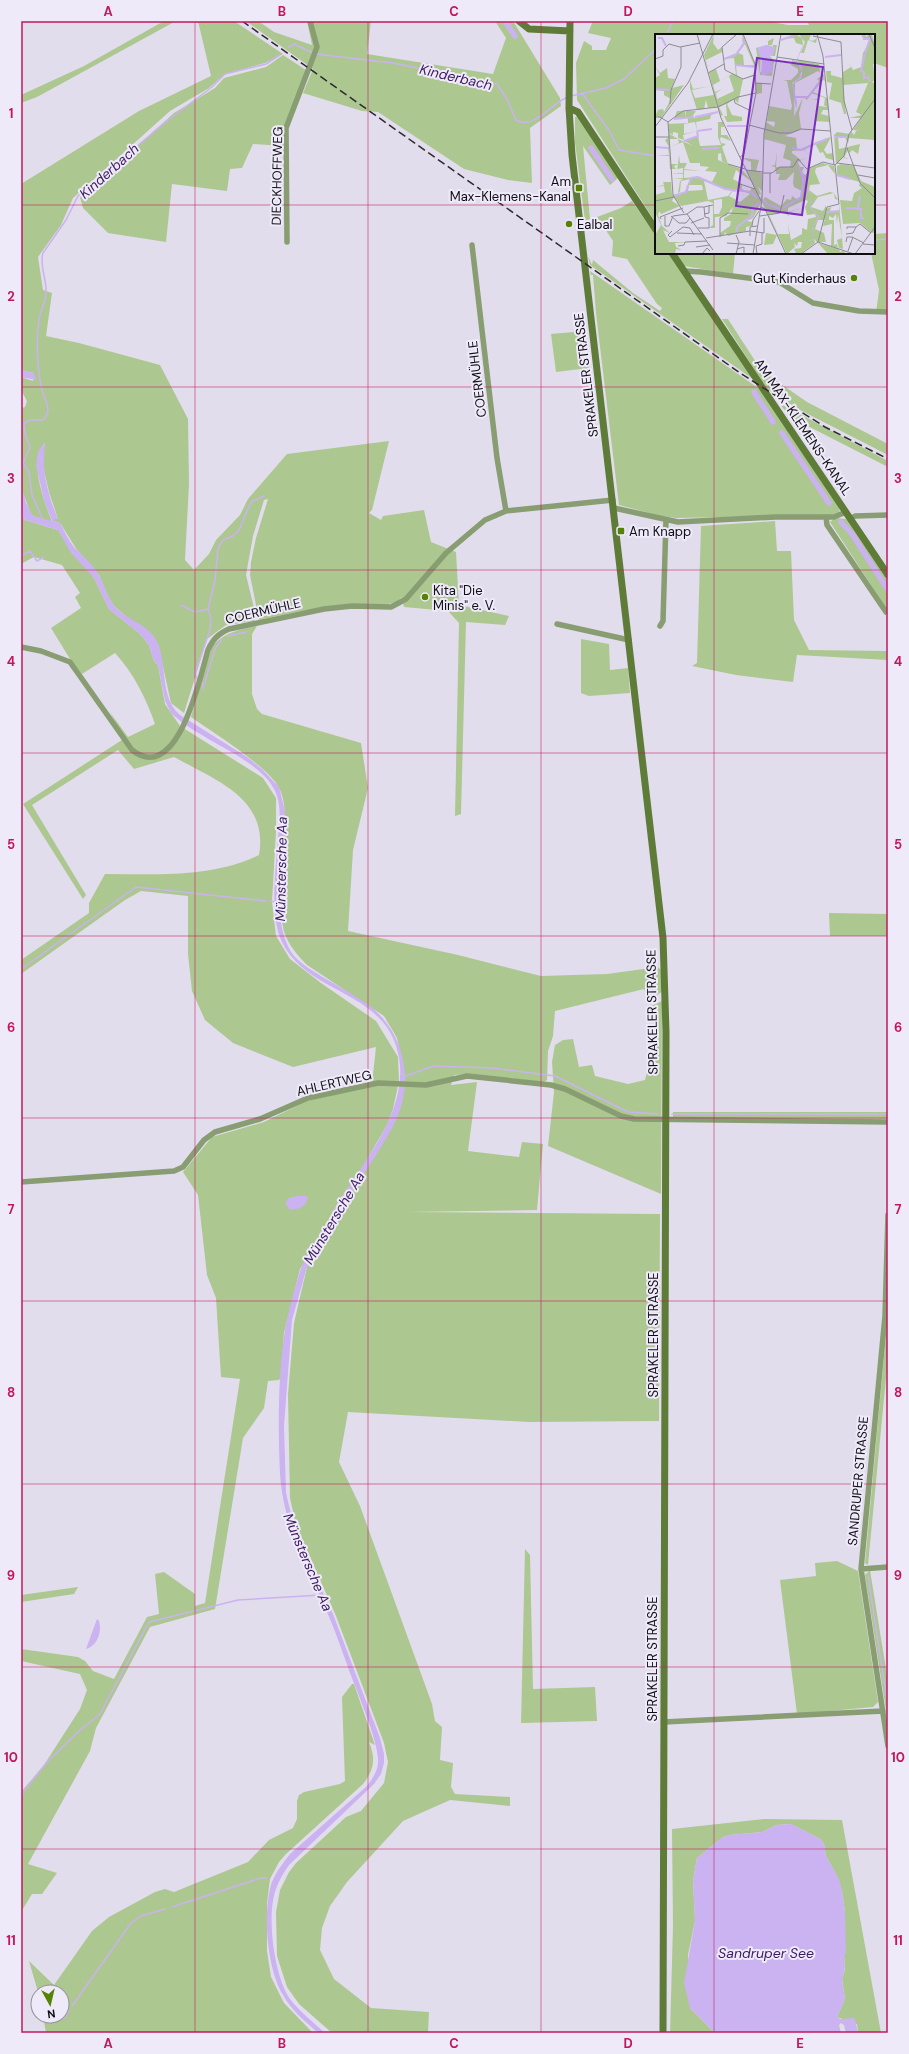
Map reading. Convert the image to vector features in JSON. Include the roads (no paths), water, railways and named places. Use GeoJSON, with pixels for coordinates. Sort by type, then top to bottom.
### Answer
{"type":"FeatureCollection","features":[{"type":"Feature","properties":{"kind":"main road"},"geometry":{"type":"LineString","coordinates":[[519,21],[526,28],[532,30],[570,31]]}},
{"type":"Feature","properties":{"kind":"main road","name":"SPRAKELER STRASSE"},"geometry":{"type":"LineString","coordinates":[[570,21],[569,106],[573,163],[663,938],[666,1032],[663,2033]]}},
{"type":"Feature","properties":{"kind":"main road"},"geometry":{"type":"LineString","coordinates":[[569,106],[578,112],[655,228]]}},
{"type":"Feature","properties":{"kind":"main road","name":"AM MAX-KLEMENS-KANAL"},"geometry":{"type":"LineString","coordinates":[[673,254],[888,575]]}},
{"type":"Feature","properties":{"kind":"street","name":"DIECKHOFFWEG"},"geometry":{"type":"LineString","coordinates":[[287,242],[286,128],[317,48],[310,21]]}},
{"type":"Feature","properties":{"kind":"street","name":"COERMÜHLE"},"geometry":{"type":"LineString","coordinates":[[472,245],[497,458],[506,511]]}},
{"type":"Feature","properties":{"kind":"street"},"geometry":{"type":"LineString","coordinates":[[684,271],[779,282],[814,303],[859,311],[888,312]]}},
{"type":"Feature","properties":{"kind":"street","name":"COERMÜHLE"},"geometry":{"type":"LineString","coordinates":[[21,647],[41,651],[70,662],[132,750],[139,756],[147,758],[156,756],[166,751],[183,727],[189,713],[212,640],[219,633],[229,629],[324,609],[352,606],[391,607],[406,599],[446,553],[485,520],[506,511],[612,500]]}},
{"type":"Feature","properties":{"kind":"street"},"geometry":{"type":"LineString","coordinates":[[614,508],[666,520],[684,522],[775,517],[834,517],[846,512]]}},
{"type":"Feature","properties":{"kind":"street"},"geometry":{"type":"LineString","coordinates":[[850,519],[855,516],[888,515]]}},
{"type":"Feature","properties":{"kind":"street"},"geometry":{"type":"LineString","coordinates":[[826,517],[827,525],[886,612]]}},
{"type":"Feature","properties":{"kind":"street"},"geometry":{"type":"LineString","coordinates":[[660,626],[662,621],[666,520]]}},
{"type":"Feature","properties":{"kind":"street"},"geometry":{"type":"LineString","coordinates":[[557,624],[629,640]]}},
{"type":"Feature","properties":{"kind":"street","name":"AHLERTWEG"},"geometry":{"type":"LineString","coordinates":[[21,1182],[174,1171],[183,1167],[204,1140],[220,1130],[260,1119],[308,1098],[372,1084],[432,1084],[467,1076],[551,1085],[565,1089],[621,1116],[645,1120],[888,1122]]}},
{"type":"Feature","properties":{"kind":"street","name":"SANDRUPER STRASSE"},"geometry":{"type":"LineString","coordinates":[[888,1215],[886,1317],[861,1568],[888,1746]]}},
{"type":"Feature","properties":{"kind":"street"},"geometry":{"type":"LineString","coordinates":[[861,1568],[888,1567]]}},
{"type":"Feature","properties":{"kind":"street"},"geometry":{"type":"LineString","coordinates":[[664,1722],[883,1711]]}},
{"type":"Feature","properties":{"kind":"water"},"geometry":{"type":"Polygon","coordinates":[[[21,370],[34,373],[36,380],[21,377],[21,370]]]}},
{"type":"Feature","properties":{"kind":"water","name":"Münstersche Aa"},"geometry":{"type":"Polygon","coordinates":[[[44,443],[46,482],[58,519],[55,519],[54,521],[60,523],[75,548],[96,571],[108,596],[117,609],[147,629],[155,638],[162,657],[166,688],[173,707],[180,715],[247,757],[262,769],[279,787],[285,811],[280,916],[284,937],[288,947],[294,956],[305,966],[367,1004],[378,1014],[388,1025],[395,1037],[404,1064],[404,1093],[401,1107],[396,1119],[374,1159],[340,1209],[336,1223],[307,1267],[292,1320],[284,1426],[286,1493],[296,1535],[333,1614],[380,1738],[384,1754],[384,1763],[381,1774],[374,1784],[289,1865],[283,1873],[273,1900],[273,1945],[284,1989],[298,2008],[325,2033],[318,2033],[290,2006],[278,1984],[273,1970],[268,1940],[267,1908],[269,1894],[272,1882],[282,1864],[290,1854],[367,1786],[377,1770],[378,1758],[373,1734],[358,1693],[331,1622],[297,1545],[286,1510],[282,1492],[279,1457],[279,1405],[282,1353],[287,1320],[300,1271],[306,1259],[320,1240],[336,1206],[376,1145],[387,1124],[395,1103],[400,1082],[399,1060],[393,1038],[383,1022],[370,1010],[354,999],[321,981],[306,970],[292,958],[282,942],[278,931],[274,905],[280,815],[278,800],[273,787],[258,770],[247,762],[194,730],[171,713],[165,701],[158,665],[154,661],[149,645],[140,634],[109,609],[94,578],[71,553],[58,530],[25,520],[21,517],[21,492],[24,494],[26,503],[33,516],[52,521],[44,500],[36,465],[38,452],[44,443]]]}},
{"type":"Feature","properties":{"kind":"water"},"geometry":{"type":"Polygon","coordinates":[[[306,1196],[308,1198],[306,1204],[302,1207],[290,1210],[285,1203],[289,1198],[306,1196]]]}},
{"type":"Feature","properties":{"kind":"water"},"geometry":{"type":"Polygon","coordinates":[[[97,1619],[100,1625],[98,1638],[94,1645],[86,1649],[97,1619]]]}},
{"type":"Feature","properties":{"kind":"water","name":"Sandruper See"},"geometry":{"type":"Polygon","coordinates":[[[791,1824],[820,1839],[824,1844],[826,1856],[839,1879],[845,1912],[846,1953],[844,1956],[845,1967],[842,1980],[845,1999],[837,2017],[842,2019],[855,2019],[858,2033],[846,2033],[844,2025],[841,2023],[839,2025],[841,2033],[715,2033],[690,2008],[684,1983],[695,1921],[693,1881],[697,1858],[723,1837],[763,1832],[776,1825],[791,1824]]]}},
{"type":"Feature","properties":{"kind":"waterway"},"geometry":{"type":"LineString","coordinates":[[505,21],[515,36]]}},
{"type":"Feature","properties":{"kind":"waterway","name":"Kinderbach"},"geometry":{"type":"LineString","coordinates":[[666,34],[673,21]]}},
{"type":"Feature","properties":{"kind":"waterway","name":"Kinderbach"},"geometry":{"type":"LineString","coordinates":[[289,47],[294,44],[313,53]]}},
{"type":"Feature","properties":{"kind":"waterway","name":"Kinderbach"},"geometry":{"type":"LineString","coordinates":[[571,96],[606,88],[624,79],[655,50]]}},
{"type":"Feature","properties":{"kind":"waterway","name":"Kinderbach"},"geometry":{"type":"LineString","coordinates":[[316,54],[393,63],[497,84],[507,99],[516,120],[523,122],[529,122],[536,119],[568,97]]}},
{"type":"Feature","properties":{"kind":"waterway","name":"Kinderbach"},"geometry":{"type":"LineString","coordinates":[[43,520],[32,495],[29,472],[23,463],[30,447],[25,434],[24,423],[30,420],[43,420],[48,412],[47,403],[41,386],[37,352],[39,319],[46,295],[42,268],[43,253],[66,220],[78,196],[168,120],[212,87],[225,74],[266,64],[280,55]]}},
{"type":"Feature","properties":{"kind":"waterway"},"geometry":{"type":"LineString","coordinates":[[582,93],[610,132],[619,150],[655,156]]}},
{"type":"Feature","properties":{"kind":"waterway"},"geometry":{"type":"LineString","coordinates":[[591,148],[612,179]]}},
{"type":"Feature","properties":{"kind":"waterway"},"geometry":{"type":"LineString","coordinates":[[875,240],[888,239]]}},
{"type":"Feature","properties":{"kind":"waterway"},"geometry":{"type":"LineString","coordinates":[[754,392],[773,422]]}},
{"type":"Feature","properties":{"kind":"waterway"},"geometry":{"type":"LineString","coordinates":[[782,433],[829,503]]}},
{"type":"Feature","properties":{"kind":"waterway"},"geometry":{"type":"LineString","coordinates":[[197,679],[195,673],[210,630],[211,619],[208,609],[215,581],[218,548],[223,540],[233,536],[239,530],[251,502],[264,496]]}},
{"type":"Feature","properties":{"kind":"waterway"},"geometry":{"type":"LineString","coordinates":[[841,522],[852,534],[888,590]]}},
{"type":"Feature","properties":{"kind":"waterway"},"geometry":{"type":"LineString","coordinates":[[21,556],[30,551],[37,561],[44,557]]}},
{"type":"Feature","properties":{"kind":"waterway"},"geometry":{"type":"LineString","coordinates":[[181,605],[195,612],[208,609]]}},
{"type":"Feature","properties":{"kind":"waterway"},"geometry":{"type":"LineString","coordinates":[[228,636],[246,632]]}},
{"type":"Feature","properties":{"kind":"waterway"},"geometry":{"type":"LineString","coordinates":[[204,685],[215,649],[222,639]]}},
{"type":"Feature","properties":{"kind":"waterway"},"geometry":{"type":"LineString","coordinates":[[202,682],[203,689]]}},
{"type":"Feature","properties":{"kind":"waterway","name":"Münstersche Aa"},"geometry":{"type":"LineString","coordinates":[[21,969],[136,887],[266,901]]}},
{"type":"Feature","properties":{"kind":"waterway","name":"Münstersche Aa"},"geometry":{"type":"LineString","coordinates":[[270,901],[276,902]]}},
{"type":"Feature","properties":{"kind":"waterway"},"geometry":{"type":"LineString","coordinates":[[403,1077],[433,1066],[492,1068],[555,1076],[628,1112],[658,1114]]}},
{"type":"Feature","properties":{"kind":"waterway"},"geometry":{"type":"LineString","coordinates":[[672,1114],[888,1114]]}},
{"type":"Feature","properties":{"kind":"waterway"},"geometry":{"type":"LineString","coordinates":[[868,1576],[888,1707]]}},
{"type":"Feature","properties":{"kind":"waterway","name":"Münstersche Aa"},"geometry":{"type":"LineString","coordinates":[[21,1795],[47,1762],[79,1731],[100,1714],[149,1622],[238,1600],[321,1595]]}},
{"type":"Feature","properties":{"kind":"waterway"},"geometry":{"type":"LineString","coordinates":[[172,1907],[261,1878],[266,1878]]}},
{"type":"Feature","properties":{"kind":"waterway"},"geometry":{"type":"LineString","coordinates":[[72,2006],[131,1923],[141,1916],[165,1909]]}},
{"type":"Feature","properties":{"kind":"railway"},"geometry":{"type":"LineString","coordinates":[[242,21],[740,373],[825,427],[888,459]]}},
{"type":"Feature","properties":{"kind":"place","name":"Am Max-Klemens-Kanal"},"geometry":{"type":"Point","coordinates":[579,188]}},
{"type":"Feature","properties":{"kind":"place","name":"Ealbal"},"geometry":{"type":"Point","coordinates":[569,224]}},
{"type":"Feature","properties":{"kind":"place","name":"Gut Kinderhaus"},"geometry":{"type":"Point","coordinates":[854,278]}},
{"type":"Feature","properties":{"kind":"place","name":"Am Knapp"},"geometry":{"type":"Point","coordinates":[621,531]}},
{"type":"Feature","properties":{"kind":"place","name":"Kita \"Die Minis\" e. V."},"geometry":{"type":"Point","coordinates":[425,597]}}]}
